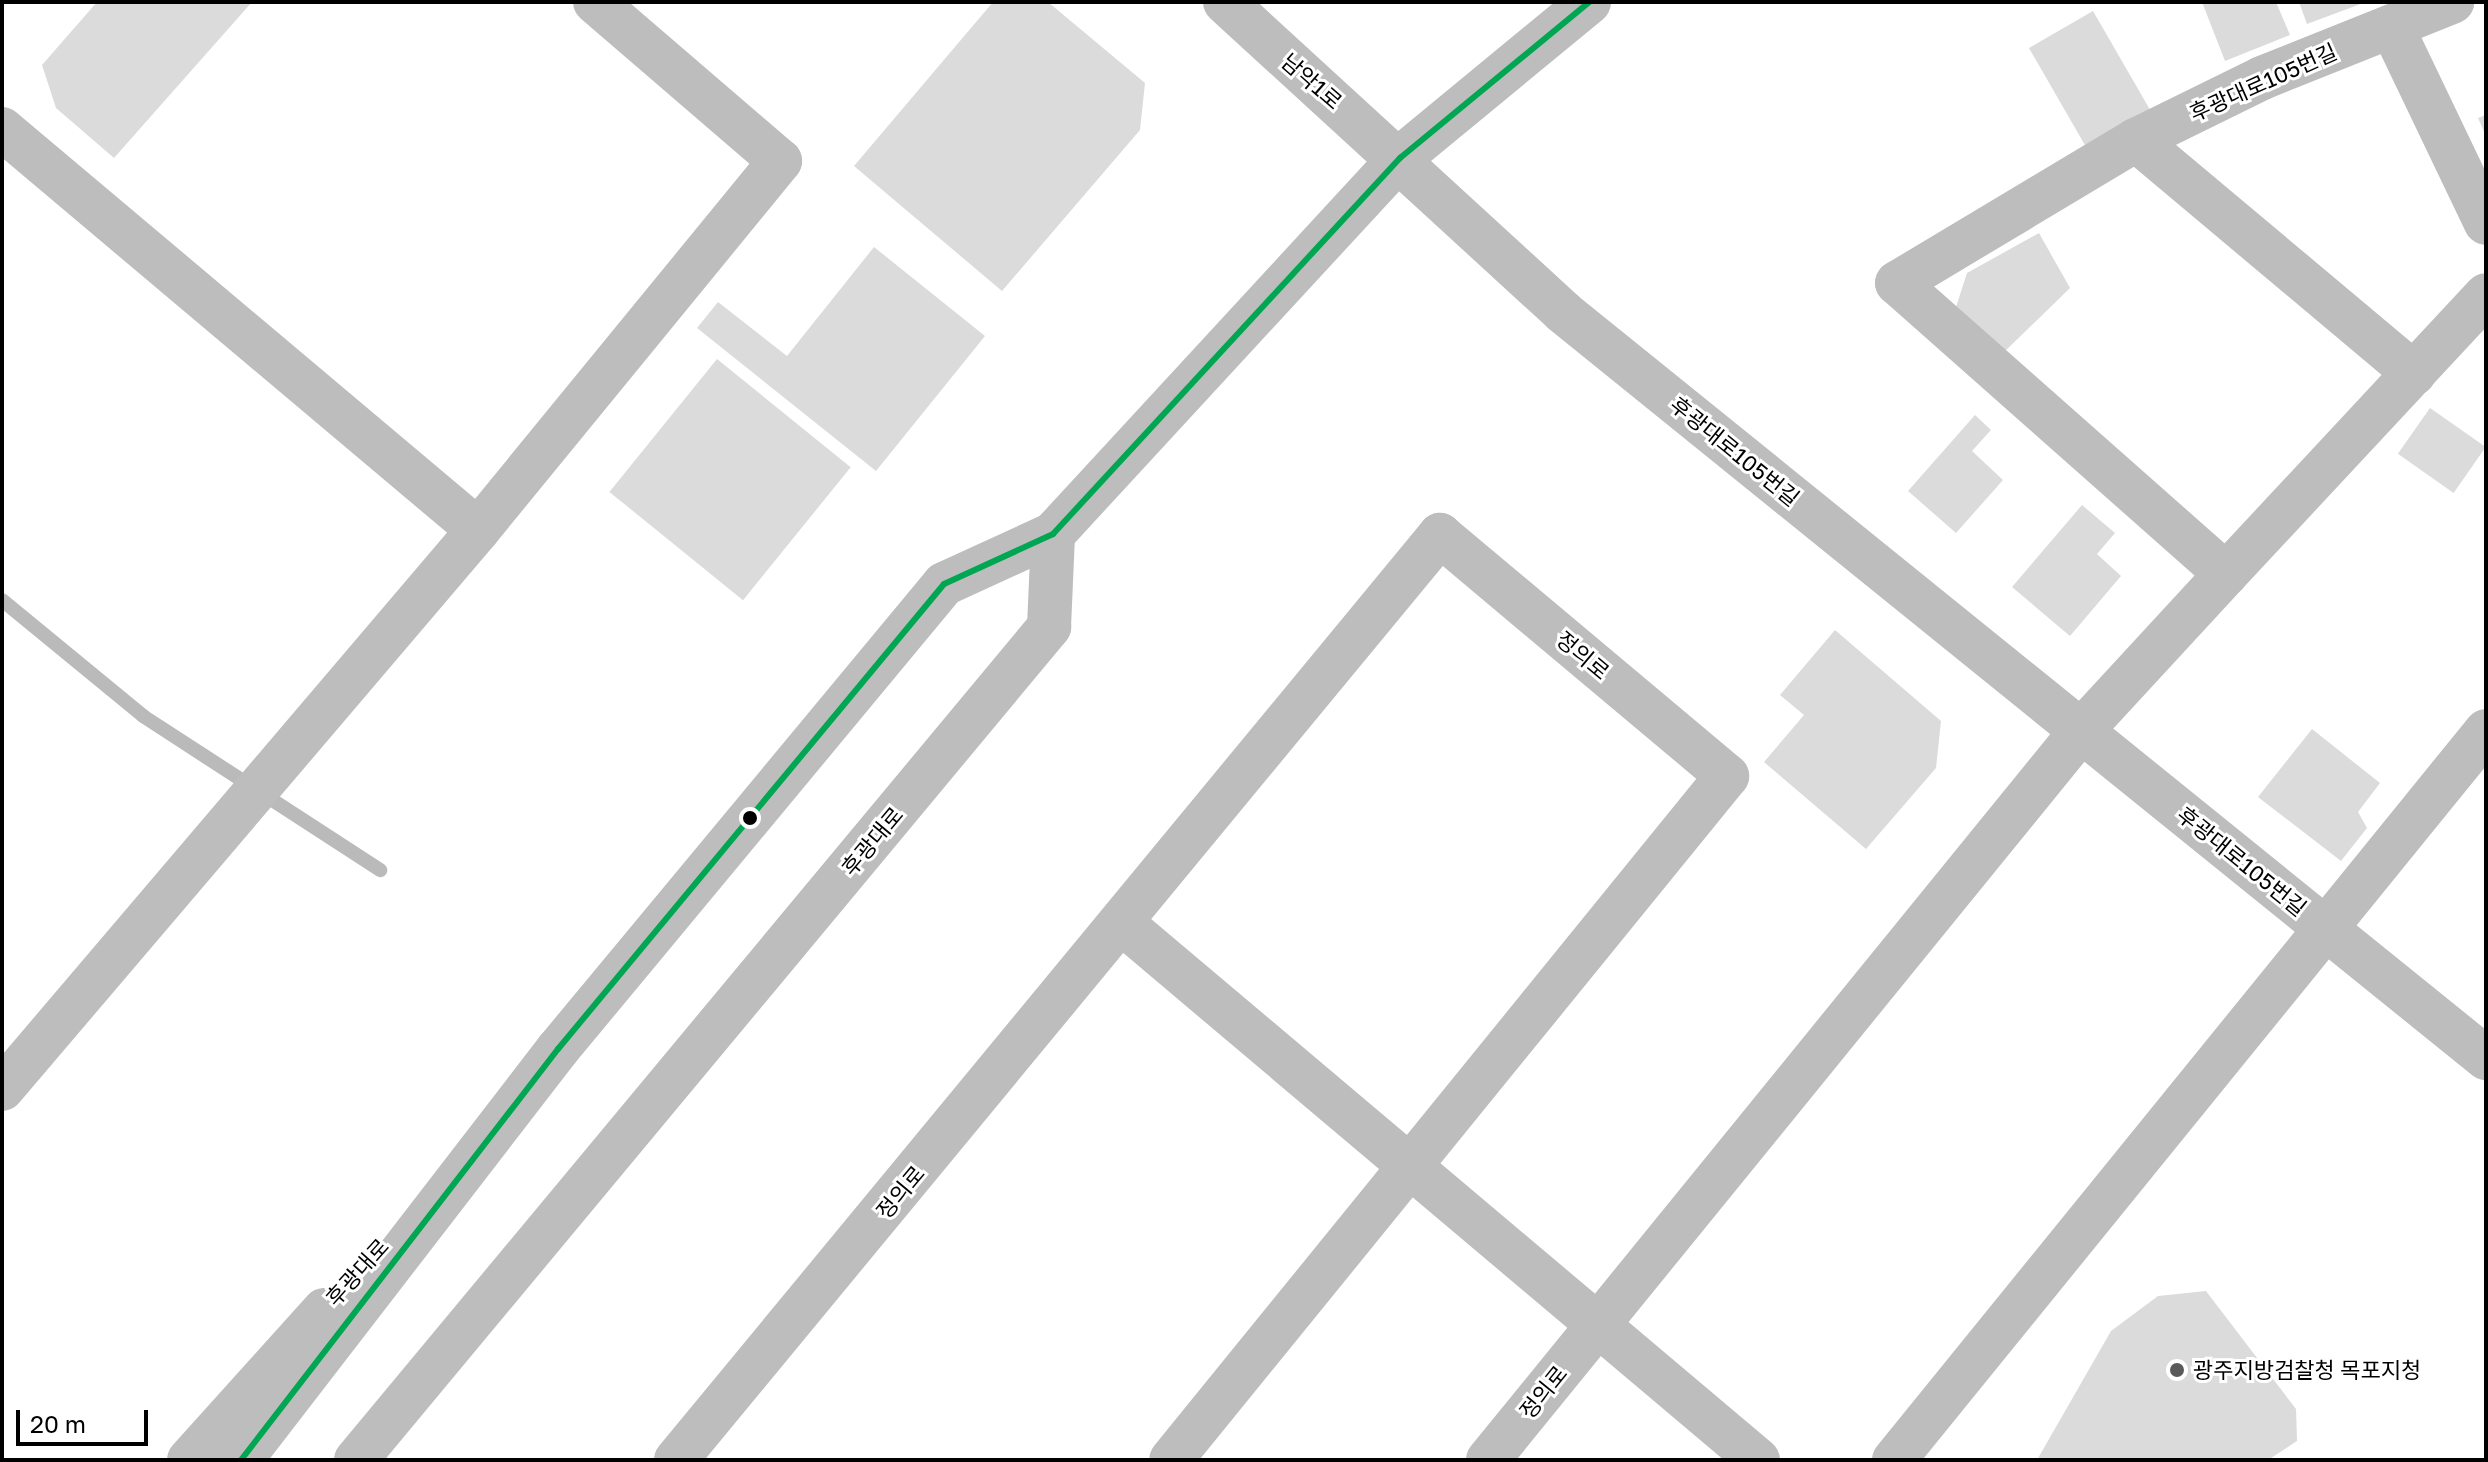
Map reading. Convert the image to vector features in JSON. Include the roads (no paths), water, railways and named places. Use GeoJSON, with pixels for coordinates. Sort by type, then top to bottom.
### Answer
{"type":"FeatureCollection","features":[{"type":"Feature","properties":{"kind":"street"},"geometry":{"type":"LineString","coordinates":[[4,1082],[478,530],[780,161],[595,2]]}},
{"type":"Feature","properties":{"kind":"street","name":"남악1로"},"geometry":{"type":"LineString","coordinates":[[1225,2],[1400,158]]}},
{"type":"Feature","properties":{"kind":"street","name":"후광대로"},"geometry":{"type":"LineString","coordinates":[[241,1460],[558,1049],[944,584],[1053,534],[1400,158],[1589,2]]}},
{"type":"Feature","properties":{"kind":"street","name":"후광대로105번길"},"geometry":{"type":"LineString","coordinates":[[2226,574],[1897,283],[2136,140],[2262,78],[2452,2]]}},
{"type":"Feature","properties":{"kind":"street"},"geometry":{"type":"LineString","coordinates":[[2392,27],[2486,223]]}},
{"type":"Feature","properties":{"kind":"street"},"geometry":{"type":"LineString","coordinates":[[2,129],[478,530]]}},
{"type":"Feature","properties":{"kind":"street"},"geometry":{"type":"LineString","coordinates":[[2136,140],[2414,373]]}},
{"type":"Feature","properties":{"kind":"street","name":"후광대로105번길"},"geometry":{"type":"LineString","coordinates":[[1400,158],[1563,312],[2486,1058]]}},
{"type":"Feature","properties":{"kind":"street"},"geometry":{"type":"LineString","coordinates":[[2081,731],[2486,295]]}},
{"type":"Feature","properties":{"kind":"street","name":"후광대로"},"geometry":{"type":"LineString","coordinates":[[356,1460],[1049,627],[1053,534]]}},
{"type":"Feature","properties":{"kind":"street","name":"정의로"},"geometry":{"type":"LineString","coordinates":[[676,1460],[1123,924],[1440,535],[1727,776],[1171,1460]]}},
{"type":"Feature","properties":{"kind":"street","name":"정의로"},"geometry":{"type":"LineString","coordinates":[[1488,1460],[2081,731]]}},
{"type":"Feature","properties":{"kind":"street","name":"후광대로105번길"},"geometry":{"type":"LineString","coordinates":[[2327,930],[2486,731]]}},
{"type":"Feature","properties":{"kind":"street"},"geometry":{"type":"LineString","coordinates":[[1123,924],[1412,1164],[1758,1460]]}},
{"type":"Feature","properties":{"kind":"street"},"geometry":{"type":"LineString","coordinates":[[1894,1460],[2327,930]]}},
{"type":"Feature","properties":{"kind":"street","name":"후광대로"},"geometry":{"type":"LineString","coordinates":[[189,1460],[558,1049]]}},
{"type":"Feature","properties":{"kind":"street","name":"후광대로"},"geometry":{"type":"LineString","coordinates":[[390,1460],[634,1127]]}},
{"type":"Feature","properties":{"kind":"waterway"},"geometry":{"type":"LineString","coordinates":[[2,600],[143,716],[380,870]]}},
{"type":"Feature","properties":{"kind":"place","name":"광주지방검찰청 목포지청"},"geometry":{"type":"Point","coordinates":[2177,1370]}}]}
